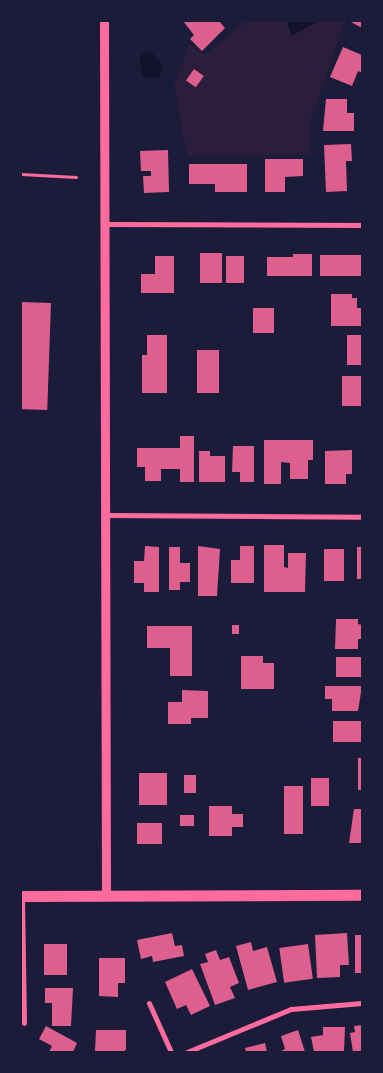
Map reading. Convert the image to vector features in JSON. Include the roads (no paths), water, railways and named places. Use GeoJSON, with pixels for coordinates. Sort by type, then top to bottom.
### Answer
{"type":"FeatureCollection","features":[{"type":"Feature","properties":{"kind":"main road"},"geometry":{"type":"LineString","coordinates":[[22,896],[362,895]]}},
{"type":"Feature","properties":{"kind":"street"},"geometry":{"type":"LineString","coordinates":[[104,21],[107,515],[106,896]]}},
{"type":"Feature","properties":{"kind":"street"},"geometry":{"type":"LineString","coordinates":[[105,224],[362,226]]}},
{"type":"Feature","properties":{"kind":"street"},"geometry":{"type":"LineString","coordinates":[[107,515],[362,517]]}},
{"type":"Feature","properties":{"kind":"street"},"geometry":{"type":"LineString","coordinates":[[22,896],[24,1023]]}},
{"type":"Feature","properties":{"kind":"street"},"geometry":{"type":"LineString","coordinates":[[149,1003],[171,1052]]}},
{"type":"Feature","properties":{"kind":"street"},"geometry":{"type":"LineString","coordinates":[[187,1052],[290,1009],[362,1003]]}}]}
